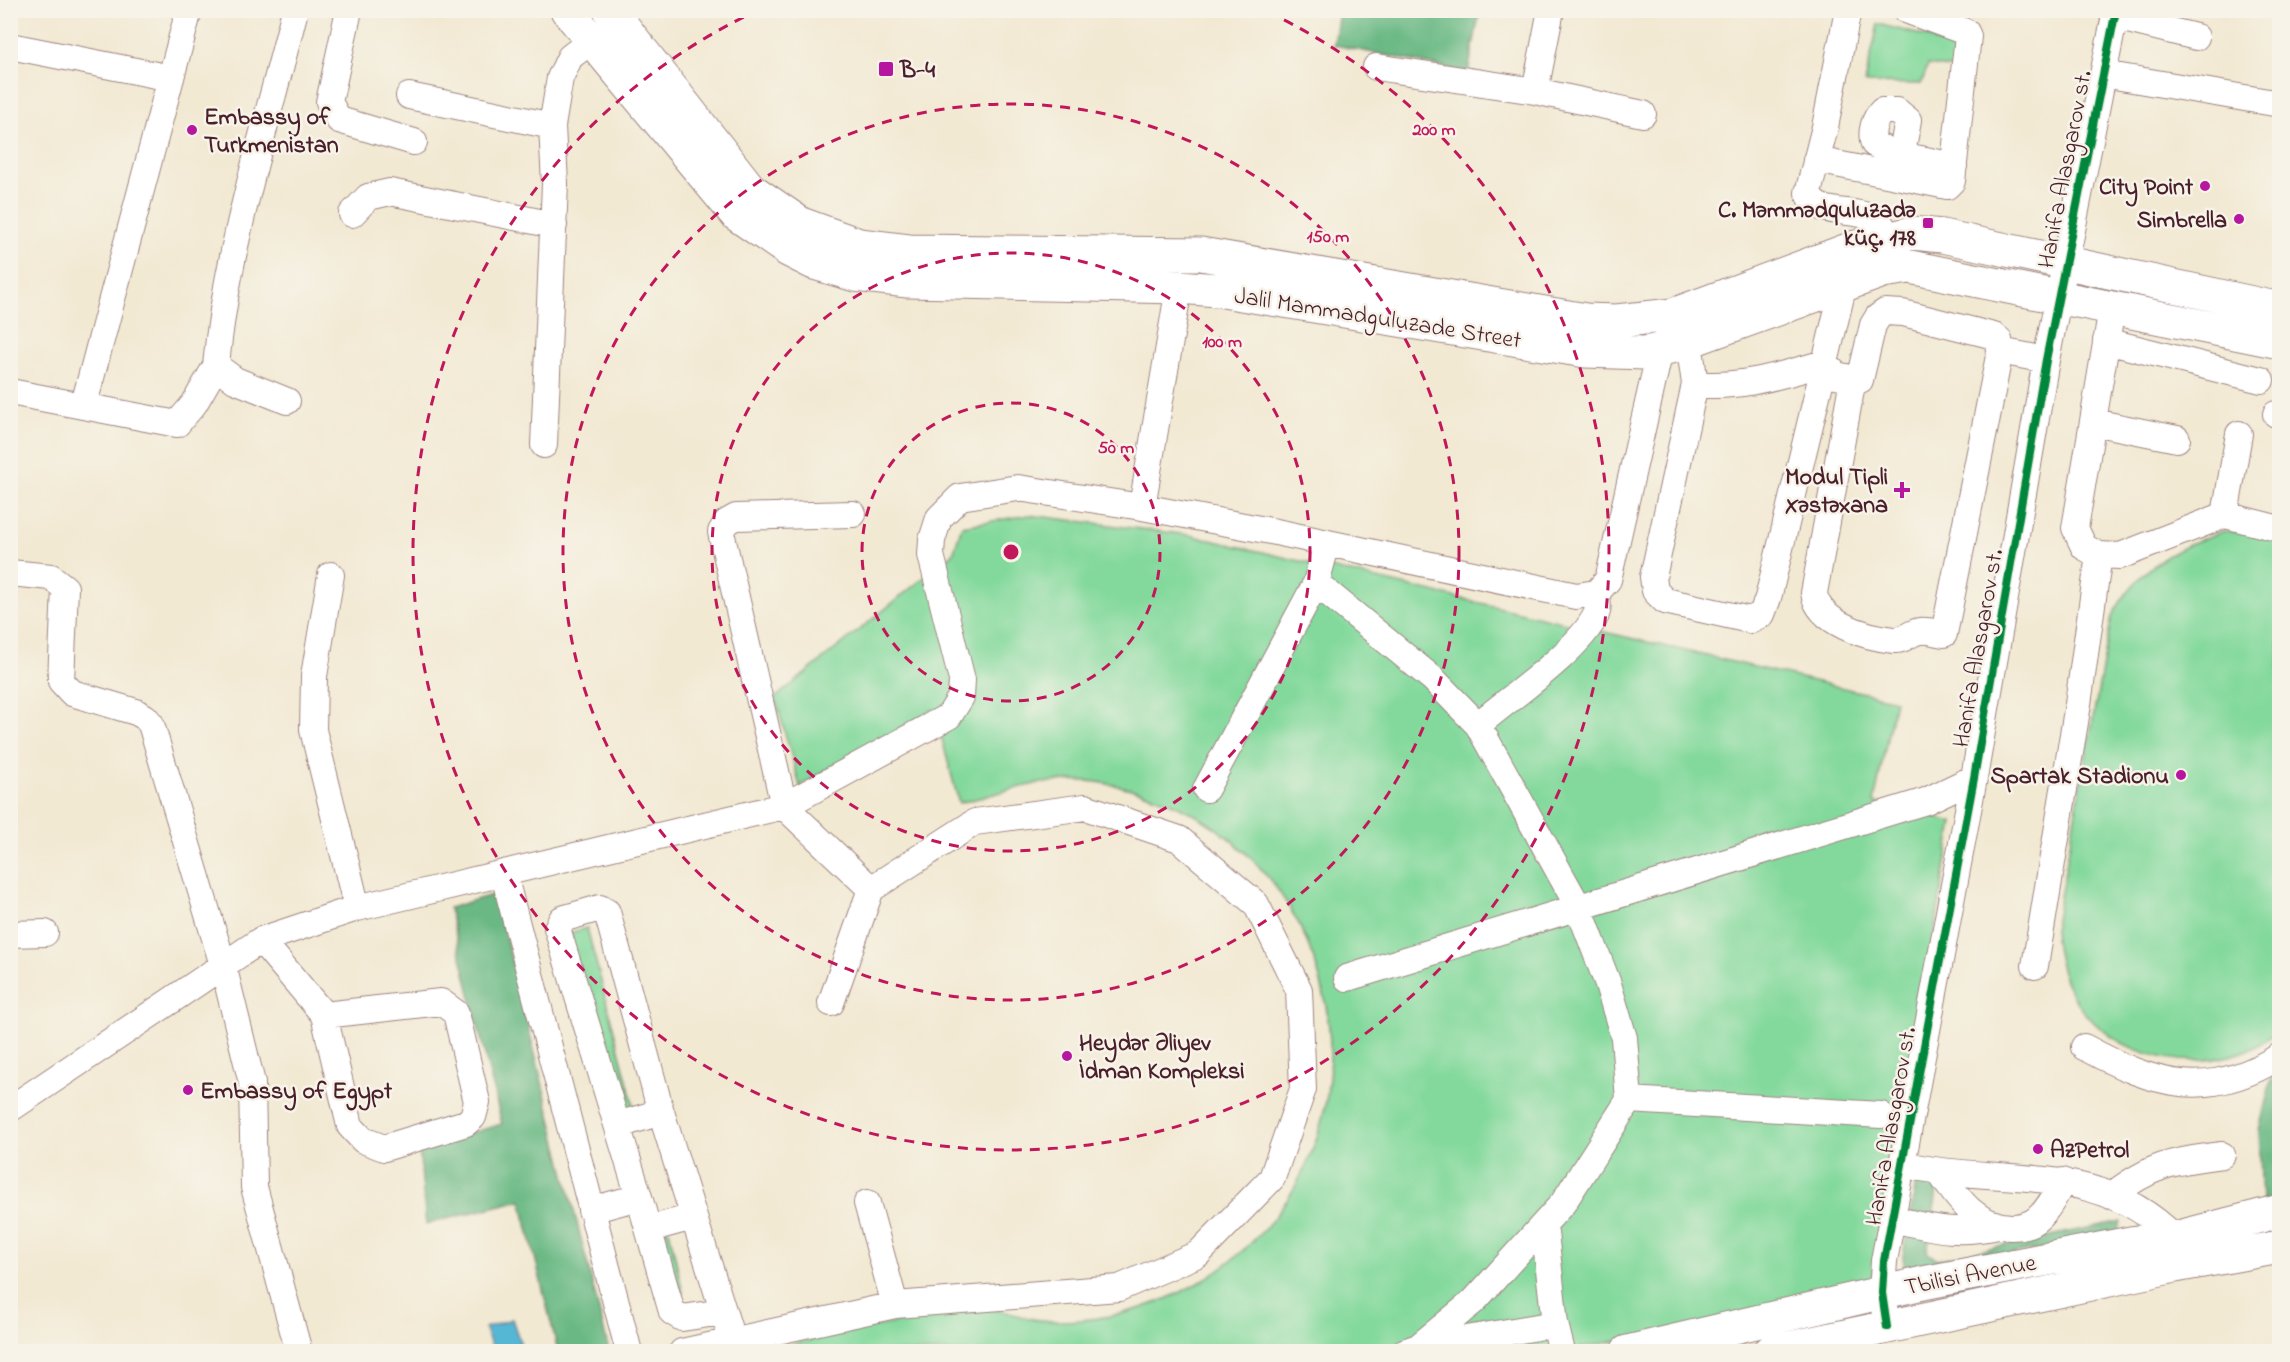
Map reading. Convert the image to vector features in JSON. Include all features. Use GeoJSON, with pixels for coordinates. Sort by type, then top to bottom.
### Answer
{"type":"FeatureCollection","features":[{"type":"Feature","properties":{"kind":"main road","name":"Jalil Mammadguluzade Street"},"geometry":{"type":"LineString","coordinates":[[567,10],[736,214],[788,250],[814,262],[855,275],[908,281],[1179,287],[1228,292],[1585,351],[1645,353],[1675,346],[1841,269],[1884,240],[1912,233],[1942,236],[2280,309]]}},
{"type":"Feature","properties":{"kind":"main road","name":"Jalil Mammadguluzade Street"},"geometry":{"type":"LineString","coordinates":[[609,10],[750,189],[801,224],[859,245],[909,251],[1201,254],[1586,320],[1616,321],[1673,315],[1841,269],[1883,271],[1910,267],[2280,342]]}},
{"type":"Feature","properties":{"kind":"main road"},"geometry":{"type":"LineString","coordinates":[[1655,318],[1675,346]]}},
{"type":"Feature","properties":{"kind":"main road","name":"Tbilisi Avenue"},"geometry":{"type":"LineString","coordinates":[[1627,1352],[1882,1293],[2131,1243],[2175,1238],[2280,1211]]}},
{"type":"Feature","properties":{"kind":"main road","name":"Tbilisi Avenue"},"geometry":{"type":"LineString","coordinates":[[1770,1352],[2280,1247]]}},
{"type":"Feature","properties":{"kind":"street"},"geometry":{"type":"LineString","coordinates":[[84,404],[189,10]]}},
{"type":"Feature","properties":{"kind":"street"},"geometry":{"type":"LineString","coordinates":[[10,392],[84,404],[177,424],[194,404],[216,366],[219,333],[251,179],[295,10]]}},
{"type":"Feature","properties":{"kind":"street"},"geometry":{"type":"LineString","coordinates":[[349,10],[329,102],[333,112],[339,120],[414,142]]}},
{"type":"Feature","properties":{"kind":"street"},"geometry":{"type":"LineString","coordinates":[[1535,91],[1551,10]]}},
{"type":"Feature","properties":{"kind":"street"},"geometry":{"type":"LineString","coordinates":[[1848,10],[1825,127],[1808,194],[1811,201],[1819,207],[1870,217],[1882,226],[1884,240]]}},
{"type":"Feature","properties":{"kind":"street"},"geometry":{"type":"LineString","coordinates":[[1816,160],[1947,186],[1952,181],[1968,36],[1966,32],[1906,10]]}},
{"type":"Feature","properties":{"kind":"street"},"geometry":{"type":"LineString","coordinates":[[2116,14],[2196,37]]}},
{"type":"Feature","properties":{"kind":"street","name":"Hanifa Alasgarov st."},"geometry":{"type":"LineString","coordinates":[[1887,1327],[1882,1293],[1892,1219],[1974,778],[2046,360],[2116,14]]}},
{"type":"Feature","properties":{"kind":"street"},"geometry":{"type":"LineString","coordinates":[[544,445],[554,225],[555,184],[552,126],[560,78],[570,57],[592,40]]}},
{"type":"Feature","properties":{"kind":"street"},"geometry":{"type":"LineString","coordinates":[[10,46],[171,78]]}},
{"type":"Feature","properties":{"kind":"street"},"geometry":{"type":"LineString","coordinates":[[1376,67],[1535,91],[1643,114]]}},
{"type":"Feature","properties":{"kind":"street"},"geometry":{"type":"LineString","coordinates":[[2103,74],[2280,104]]}},
{"type":"Feature","properties":{"kind":"street"},"geometry":{"type":"LineString","coordinates":[[409,96],[552,126]]}},
{"type":"Feature","properties":{"kind":"street"},"geometry":{"type":"LineString","coordinates":[[1902,153],[1954,166]]}},
{"type":"Feature","properties":{"kind":"street"},"geometry":{"type":"LineString","coordinates":[[352,214],[368,197],[390,192],[554,225]]}},
{"type":"Feature","properties":{"kind":"street"},"geometry":{"type":"LineString","coordinates":[[1675,346],[1695,384],[1653,577],[1656,591],[1665,601],[1750,620],[1762,614],[1782,541],[1825,363],[1841,269]]}},
{"type":"Feature","properties":{"kind":"street"},"geometry":{"type":"LineString","coordinates":[[1142,507],[1179,287]]}},
{"type":"Feature","properties":{"kind":"street"},"geometry":{"type":"LineString","coordinates":[[2112,308],[2075,528],[2084,547],[2098,555],[2120,556],[2225,515],[2280,529]]}},
{"type":"Feature","properties":{"kind":"street"},"geometry":{"type":"LineString","coordinates":[[1825,363],[1836,375],[1853,379],[1862,377],[1873,325],[1878,316],[1885,312],[1903,313],[1994,336],[2001,345],[1944,634],[1922,631],[1895,640],[1856,631],[1838,623],[1815,601],[1814,593],[1822,546],[1853,379]]}},
{"type":"Feature","properties":{"kind":"street"},"geometry":{"type":"LineString","coordinates":[[2106,341],[2261,380]]}},
{"type":"Feature","properties":{"kind":"street"},"geometry":{"type":"LineString","coordinates":[[11,1109],[261,940],[357,908],[504,875],[783,806],[949,716],[961,697],[962,680],[931,555],[932,540],[939,518],[960,497],[1018,488],[1142,507],[1327,543],[1576,596],[1596,593],[1608,580],[1675,346]]}},
{"type":"Feature","properties":{"kind":"street"},"geometry":{"type":"LineString","coordinates":[[2000,351],[2046,360]]}},
{"type":"Feature","properties":{"kind":"street"},"geometry":{"type":"LineString","coordinates":[[1695,384],[1721,387],[1751,383],[1825,363]]}},
{"type":"Feature","properties":{"kind":"street"},"geometry":{"type":"LineString","coordinates":[[216,366],[235,380],[287,401]]}},
{"type":"Feature","properties":{"kind":"street"},"geometry":{"type":"LineString","coordinates":[[2093,422],[2177,439]]}},
{"type":"Feature","properties":{"kind":"street"},"geometry":{"type":"LineString","coordinates":[[2225,515],[2239,434]]}},
{"type":"Feature","properties":{"kind":"street"},"geometry":{"type":"LineString","coordinates":[[854,514],[736,517],[727,522],[721,532],[783,806],[871,889]]}},
{"type":"Feature","properties":{"kind":"street"},"geometry":{"type":"LineString","coordinates":[[1782,541],[1822,546]]}},
{"type":"Feature","properties":{"kind":"street"},"geometry":{"type":"LineString","coordinates":[[1206,789],[1316,583],[1327,543]]}},
{"type":"Feature","properties":{"kind":"street"},"geometry":{"type":"LineString","coordinates":[[2035,966],[2078,704],[2098,555]]}},
{"type":"Feature","properties":{"kind":"street"},"geometry":{"type":"LineString","coordinates":[[10,573],[51,577],[65,588],[61,681],[65,688],[72,693],[136,712],[151,724],[223,965],[252,1083],[254,1188],[299,1352]]}},
{"type":"Feature","properties":{"kind":"street"},"geometry":{"type":"LineString","coordinates":[[331,575],[314,676],[314,730],[357,908]]}},
{"type":"Feature","properties":{"kind":"street"},"geometry":{"type":"LineString","coordinates":[[1316,583],[1433,679],[1478,724],[1579,908],[1608,984],[1624,1038],[1629,1100],[1563,1203],[1474,1301],[1411,1349]]}},
{"type":"Feature","properties":{"kind":"street"},"geometry":{"type":"LineString","coordinates":[[1478,724],[1575,642],[1595,617],[1598,609],[1596,593]]}},
{"type":"Feature","properties":{"kind":"street"},"geometry":{"type":"LineString","coordinates":[[1347,978],[1926,801],[1974,778]]}},
{"type":"Feature","properties":{"kind":"street"},"geometry":{"type":"LineString","coordinates":[[682,1352],[735,1346],[895,1305],[1119,1288],[1198,1254],[1272,1178],[1303,1089],[1299,990],[1256,904],[1179,840],[1085,807],[975,822],[871,889],[831,1003]]}},
{"type":"Feature","properties":{"kind":"street"},"geometry":{"type":"LineString","coordinates":[[504,875],[629,1352]]}},
{"type":"Feature","properties":{"kind":"street"},"geometry":{"type":"LineString","coordinates":[[723,1312],[682,1318],[672,1312],[618,1125],[556,928],[562,919],[600,908],[607,912],[661,1112],[735,1346]]}},
{"type":"Feature","properties":{"kind":"street"},"geometry":{"type":"LineString","coordinates":[[10,934],[45,933]]}},
{"type":"Feature","properties":{"kind":"street"},"geometry":{"type":"LineString","coordinates":[[261,940],[324,1015],[350,1126],[363,1140],[384,1148],[466,1123],[473,1117],[477,1102],[456,1013],[450,1007],[441,1002],[324,1015]]}},
{"type":"Feature","properties":{"kind":"street"},"geometry":{"type":"LineString","coordinates":[[2084,1047],[2126,1070],[2182,1084],[2218,1082],[2253,1072],[2280,1056]]}},
{"type":"Feature","properties":{"kind":"street"},"geometry":{"type":"LineString","coordinates":[[1629,1100],[1881,1115]]}},
{"type":"Feature","properties":{"kind":"street"},"geometry":{"type":"LineString","coordinates":[[618,1125],[661,1112]]}},
{"type":"Feature","properties":{"kind":"street"},"geometry":{"type":"LineString","coordinates":[[2111,1196],[2136,1176],[2160,1166],[2222,1155]]}},
{"type":"Feature","properties":{"kind":"street"},"geometry":{"type":"LineString","coordinates":[[1902,1164],[1940,1173],[2063,1180],[2111,1196],[2163,1225],[2175,1238]]}},
{"type":"Feature","properties":{"kind":"street"},"geometry":{"type":"LineString","coordinates":[[1940,1173],[1958,1199],[1973,1215],[1998,1226]]}},
{"type":"Feature","properties":{"kind":"street"},"geometry":{"type":"LineString","coordinates":[[1892,1219],[1960,1232],[1998,1226],[2018,1227],[2037,1221],[2052,1202],[2063,1180]]}},
{"type":"Feature","properties":{"kind":"street"},"geometry":{"type":"LineString","coordinates":[[591,1210],[639,1197]]}},
{"type":"Feature","properties":{"kind":"street"},"geometry":{"type":"LineString","coordinates":[[867,1203],[895,1305]]}},
{"type":"Feature","properties":{"kind":"street"},"geometry":{"type":"LineString","coordinates":[[648,1229],[693,1217]]}},
{"type":"Feature","properties":{"kind":"street"},"geometry":{"type":"LineString","coordinates":[[1544,1224],[1555,1324],[1562,1352]]}},
{"type":"Feature","properties":{"kind":"street"},"geometry":{"type":"LineString","coordinates":[[1411,1349],[1555,1324]]}},
{"type":"Feature","properties":{"kind":"green space"},"geometry":{"type":"Polygon","coordinates":[[[1339,11],[1480,11],[1468,72],[1334,45],[1339,11]]]}},
{"type":"Feature","properties":{"kind":"green space"},"geometry":{"type":"Polygon","coordinates":[[[1878,24],[1960,45],[1956,69],[1928,65],[1921,84],[1865,83],[1878,24]]]}},
{"type":"Feature","properties":{"kind":"green space"},"geometry":{"type":"Polygon","coordinates":[[[1029,515],[1189,535],[1895,700],[1874,802],[1953,822],[1873,1291],[1564,1351],[752,1352],[951,1310],[985,1307],[1031,1319],[1059,1321],[1101,1318],[1142,1308],[1198,1283],[1267,1226],[1310,1155],[1329,1077],[1324,997],[1298,922],[1250,857],[1183,809],[1097,782],[1079,780],[1044,783],[959,803],[934,709],[800,786],[775,698],[953,554],[962,526],[1029,515]]]}},
{"type":"Feature","properties":{"kind":"green space","name":"Spartak Stadionu"},"geometry":{"type":"Polygon","coordinates":[[[2224,531],[2270,535],[2279,539],[2279,1030],[2253,1048],[2227,1056],[2201,1060],[2174,1059],[2148,1054],[2124,1044],[2102,1029],[2083,1010],[2062,973],[2054,930],[2112,616],[2134,585],[2159,562],[2188,545],[2224,531]]]}},
{"type":"Feature","properties":{"kind":"green space"},"geometry":{"type":"Polygon","coordinates":[[[495,894],[609,1351],[558,1351],[521,1200],[426,1224],[419,1148],[502,1124],[449,908],[495,894]]]}},
{"type":"Feature","properties":{"kind":"green space"},"geometry":{"type":"Polygon","coordinates":[[[587,928],[634,1107],[615,1112],[569,933],[587,928]]]}},
{"type":"Feature","properties":{"kind":"green space"},"geometry":{"type":"Polygon","coordinates":[[[2272,1076],[2279,1078],[2279,1199],[2262,1202],[2259,1130],[2272,1076]]]}},
{"type":"Feature","properties":{"kind":"green space"},"geometry":{"type":"Polygon","coordinates":[[[1916,1182],[1938,1185],[1927,1252],[1937,1260],[2121,1221],[2116,1235],[1905,1274],[1903,1256],[1916,1182]]]}},
{"type":"Feature","properties":{"kind":"green space"},"geometry":{"type":"Polygon","coordinates":[[[669,1230],[683,1293],[664,1297],[650,1233],[669,1230]]]}},
{"type":"Feature","properties":{"kind":"water"},"geometry":{"type":"Polygon","coordinates":[[[512,1319],[523,1351],[493,1351],[485,1328],[512,1319]]]}},
{"type":"Feature","properties":{"kind":"cycle path"},"geometry":{"type":"LineString","coordinates":[[1887,1327],[1882,1293],[1884,1261],[1974,778],[2046,360],[2116,10]]}},
{"type":"Feature","properties":{"kind":"place","name":"B-4"},"geometry":{"type":"Point","coordinates":[886,69]}},
{"type":"Feature","properties":{"kind":"place","name":"Embassy of Turkmenistan"},"geometry":{"type":"Point","coordinates":[192,130]}},
{"type":"Feature","properties":{"kind":"place","name":"City Point"},"geometry":{"type":"Point","coordinates":[2205,186]}},
{"type":"Feature","properties":{"kind":"place","name":"Simbrella"},"geometry":{"type":"Point","coordinates":[2239,219]}},
{"type":"Feature","properties":{"kind":"place","name":"C. Məmmədquluzadə küç. 178"},"geometry":{"type":"Point","coordinates":[1928,223]}},
{"type":"Feature","properties":{"kind":"place","name":"Modul Tipli Xəstəxana"},"geometry":{"type":"Point","coordinates":[1902,490]}},
{"type":"Feature","properties":{"kind":"place","name":"Spartak Stadionu"},"geometry":{"type":"Point","coordinates":[2181,775]}},
{"type":"Feature","properties":{"kind":"place","name":"Heydər Əliyev İdman Kompleksi"},"geometry":{"type":"Point","coordinates":[1067,1056]}},
{"type":"Feature","properties":{"kind":"place","name":"Embassy of Egypt"},"geometry":{"type":"Point","coordinates":[188,1090]}},
{"type":"Feature","properties":{"kind":"place","name":"AzPetrol"},"geometry":{"type":"Point","coordinates":[2038,1149]}}]}
